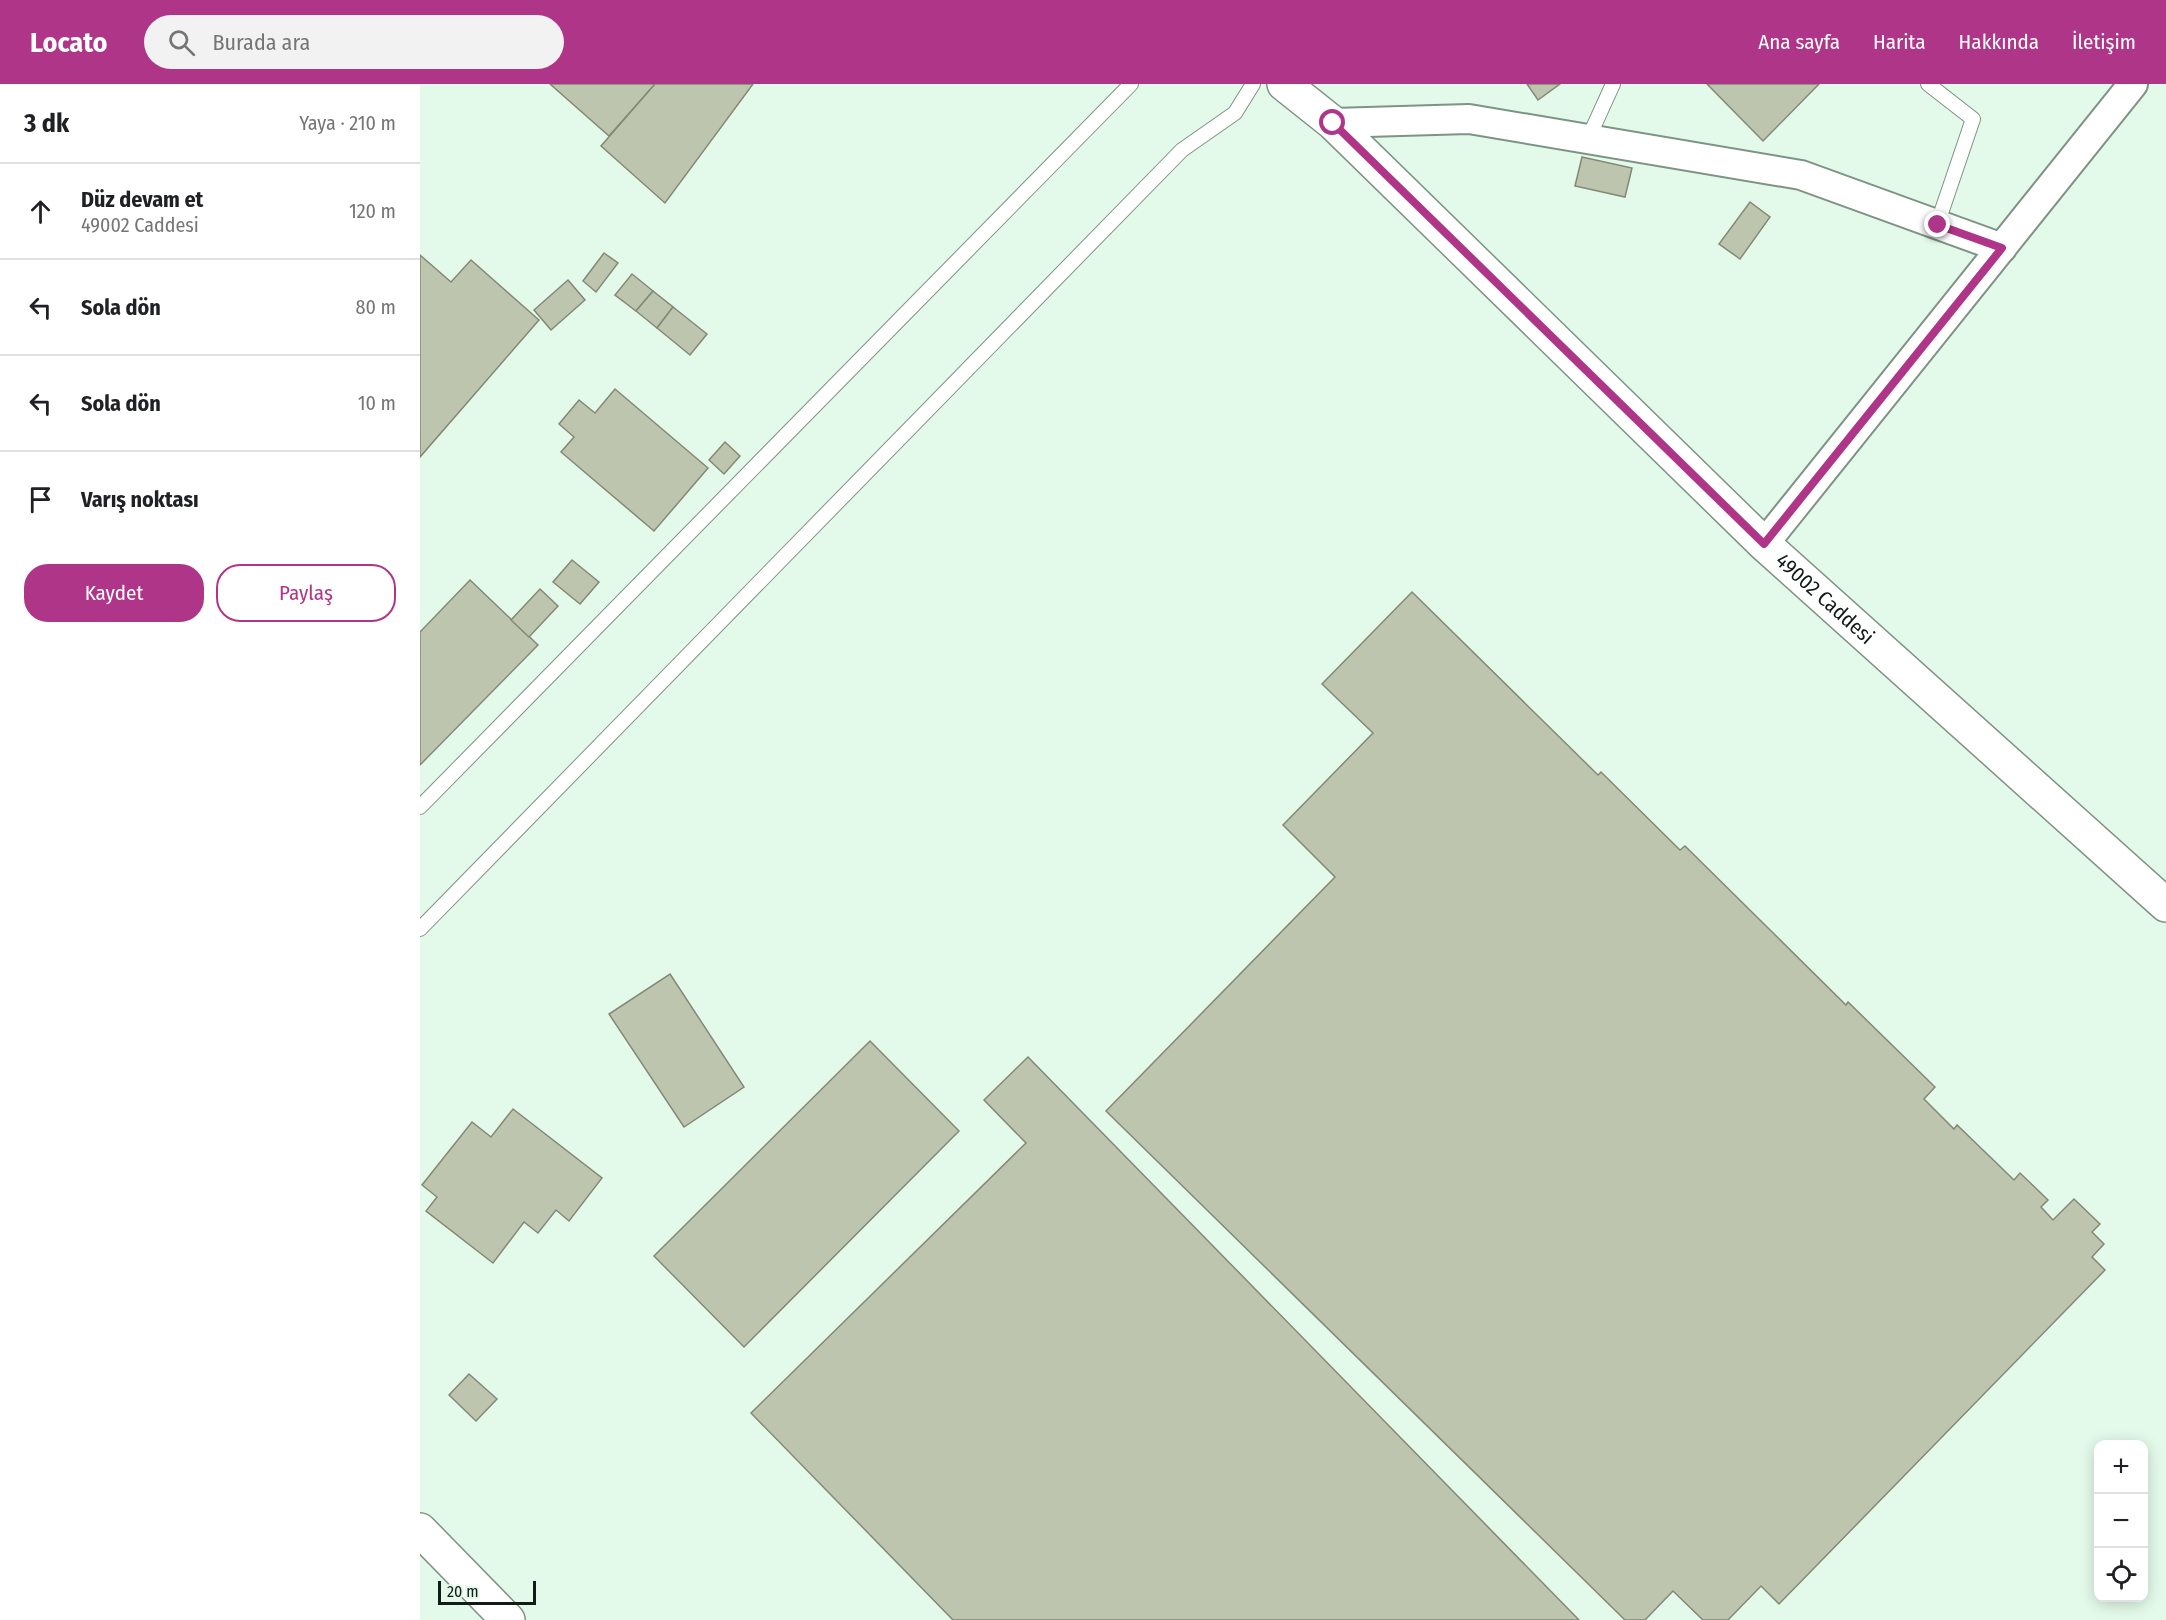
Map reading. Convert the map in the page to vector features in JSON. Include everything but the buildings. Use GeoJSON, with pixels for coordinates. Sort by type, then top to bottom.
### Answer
{"type":"FeatureCollection","features":[{"type":"Feature","properties":{"kind":"street","name":"49002 Caddesi"},"geometry":{"type":"LineString","coordinates":[[1284,84],[1333,123],[1764,544],[2166,905]]}},
{"type":"Feature","properties":{"kind":"street"},"geometry":{"type":"LineString","coordinates":[[1764,544],[2133,84]]}},
{"type":"Feature","properties":{"kind":"street"},"geometry":{"type":"LineString","coordinates":[[1333,123],[1469,119],[1801,175],[2002,248]]}},
{"type":"Feature","properties":{"kind":"street"},"geometry":{"type":"LineString","coordinates":[[420,1530],[508,1620]]}},
{"type":"Feature","properties":{"kind":"lane"},"geometry":{"type":"LineString","coordinates":[[420,807],[1131,84]]}},
{"type":"Feature","properties":{"kind":"lane"},"geometry":{"type":"LineString","coordinates":[[420,929],[1182,150],[1235,113],[1253,84]]}},
{"type":"Feature","properties":{"kind":"lane"},"geometry":{"type":"LineString","coordinates":[[1588,139],[1613,84]]}},
{"type":"Feature","properties":{"kind":"lane"},"geometry":{"type":"LineString","coordinates":[[1928,84],[1973,119],[1938,225]]}},
{"type":"Feature","properties":{"kind":"route"},"geometry":{"type":"LineString","coordinates":[[1333,123],[1764,544],[2002,248],[1938,225]]}}]}
